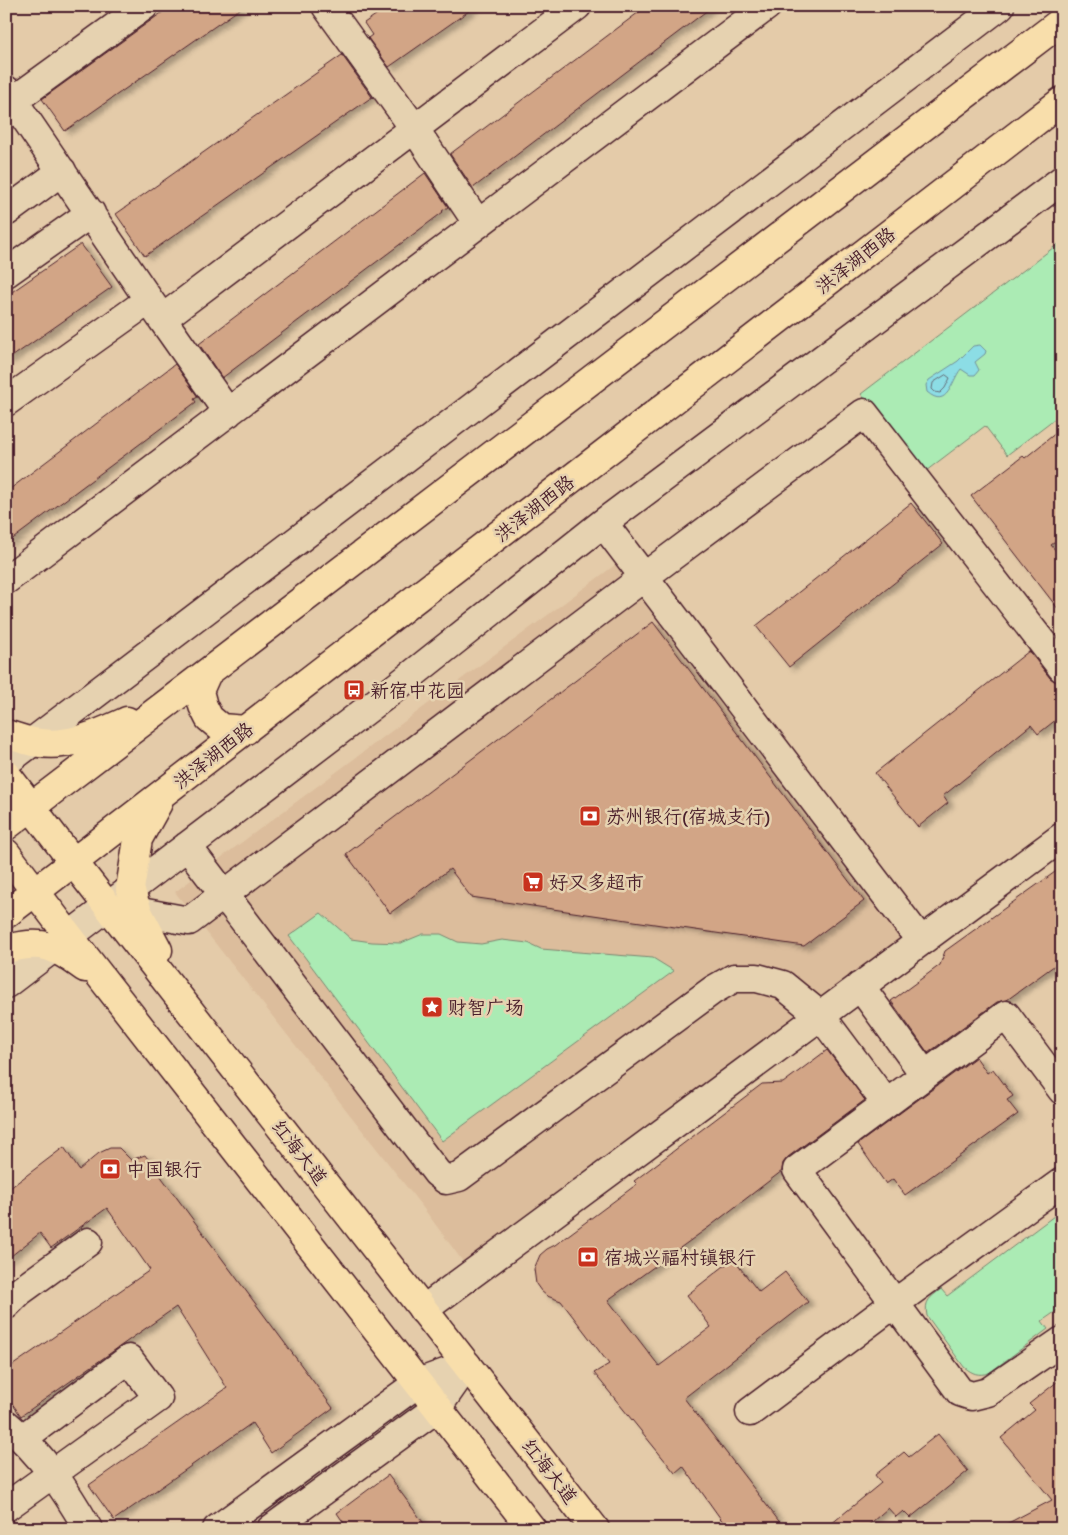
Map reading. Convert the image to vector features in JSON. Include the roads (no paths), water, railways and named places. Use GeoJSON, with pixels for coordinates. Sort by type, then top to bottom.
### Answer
{"type":"FeatureCollection","features":[{"type":"Feature","properties":{"kind":"main road"},"geometry":{"type":"LineString","coordinates":[[6,826],[1062,21]]}},
{"type":"Feature","properties":{"kind":"main road","name":"洪泽湖西路"},"geometry":{"type":"LineString","coordinates":[[6,914],[1062,101]]}},
{"type":"Feature","properties":{"kind":"main road"},"geometry":{"type":"LineString","coordinates":[[206,674],[199,691],[209,718],[221,728],[246,730]]}},
{"type":"Feature","properties":{"kind":"main road"},"geometry":{"type":"LineString","coordinates":[[6,734],[33,742],[56,744],[86,739],[169,702]]}},
{"type":"Feature","properties":{"kind":"main road","name":"红海大道"},"geometry":{"type":"LineString","coordinates":[[6,774],[595,1529]]}},
{"type":"Feature","properties":{"kind":"main road"},"geometry":{"type":"LineString","coordinates":[[164,793],[138,839],[134,900],[190,1011]]}},
{"type":"Feature","properties":{"kind":"main road"},"geometry":{"type":"LineString","coordinates":[[6,853],[35,892],[61,941],[106,983],[532,1529]]}},
{"type":"Feature","properties":{"kind":"main road"},"geometry":{"type":"LineString","coordinates":[[6,949],[61,941]]}},
{"type":"Feature","properties":{"kind":"street"},"geometry":{"type":"LineString","coordinates":[[144,6],[9,99],[62,171],[228,413]]}},
{"type":"Feature","properties":{"kind":"street"},"geometry":{"type":"LineString","coordinates":[[326,6],[414,128],[478,224]]}},
{"type":"Feature","properties":{"kind":"street"},"geometry":{"type":"LineString","coordinates":[[6,402],[156,310],[414,128],[577,6]]}},
{"type":"Feature","properties":{"kind":"street"},"geometry":{"type":"LineString","coordinates":[[6,580],[767,6]]}},
{"type":"Feature","properties":{"kind":"street"},"geometry":{"type":"LineString","coordinates":[[6,762],[1000,6]]}},
{"type":"Feature","properties":{"kind":"street"},"geometry":{"type":"LineString","coordinates":[[6,212],[62,171]]}},
{"type":"Feature","properties":{"kind":"street"},"geometry":{"type":"LineString","coordinates":[[6,984],[108,906],[134,900],[187,846],[390,692],[603,523],[1062,180]]}},
{"type":"Feature","properties":{"kind":"street"},"geometry":{"type":"LineString","coordinates":[[6,273],[91,213]]}},
{"type":"Feature","properties":{"kind":"street"},"geometry":{"type":"LineString","coordinates":[[134,900],[189,921],[864,413],[1062,668]]}},
{"type":"Feature","properties":{"kind":"street"},"geometry":{"type":"LineString","coordinates":[[603,523],[921,941]]}},
{"type":"Feature","properties":{"kind":"street"},"geometry":{"type":"LineString","coordinates":[[423,1310],[1062,837]]}},
{"type":"Feature","properties":{"kind":"street"},"geometry":{"type":"LineString","coordinates":[[187,846],[437,1173],[446,1180],[460,1177],[713,990],[734,978],[757,978],[783,985],[821,1016],[886,1103]]}},
{"type":"Feature","properties":{"kind":"street"},"geometry":{"type":"LineString","coordinates":[[860,986],[925,1075]]}},
{"type":"Feature","properties":{"kind":"street"},"geometry":{"type":"LineString","coordinates":[[1062,1090],[1006,1015],[797,1170],[960,1392],[972,1396],[988,1392],[1062,1341]]}},
{"type":"Feature","properties":{"kind":"street"},"geometry":{"type":"LineString","coordinates":[[750,1412],[895,1303],[1062,1182]]}},
{"type":"Feature","properties":{"kind":"street"},"geometry":{"type":"LineString","coordinates":[[6,1305],[19,1292],[88,1242]]}},
{"type":"Feature","properties":{"kind":"street"},"geometry":{"type":"LineString","coordinates":[[6,1507],[53,1473],[158,1398],[130,1359],[14,1431],[53,1473],[88,1529]]}},
{"type":"Feature","properties":{"kind":"street"},"geometry":{"type":"LineString","coordinates":[[217,1529],[418,1383],[467,1365]]}},
{"type":"Feature","properties":{"kind":"street"},"geometry":{"type":"LineString","coordinates":[[271,1529],[437,1408],[467,1365]]}},
{"type":"Feature","properties":{"kind":"water"},"geometry":{"type":"Polygon","coordinates":[[[980,345],[986,351],[975,362],[979,370],[975,375],[970,375],[961,369],[944,396],[940,398],[934,397],[927,392],[926,385],[929,380],[958,361],[973,346],[980,345]]]}},
{"type":"Feature","properties":{"kind":"place","name":"新宿中花园"},"geometry":{"type":"Point","coordinates":[354,690]}},
{"type":"Feature","properties":{"kind":"place","name":"苏州银行(宿城支行)"},"geometry":{"type":"Point","coordinates":[590,816]}},
{"type":"Feature","properties":{"kind":"place","name":"好又多超市"},"geometry":{"type":"Point","coordinates":[533,882]}},
{"type":"Feature","properties":{"kind":"place","name":"财智广场"},"geometry":{"type":"Point","coordinates":[432,1007]}},
{"type":"Feature","properties":{"kind":"place","name":"中国银行"},"geometry":{"type":"Point","coordinates":[110,1169]}},
{"type":"Feature","properties":{"kind":"place","name":"宿城兴福村镇银行"},"geometry":{"type":"Point","coordinates":[588,1257]}}]}
